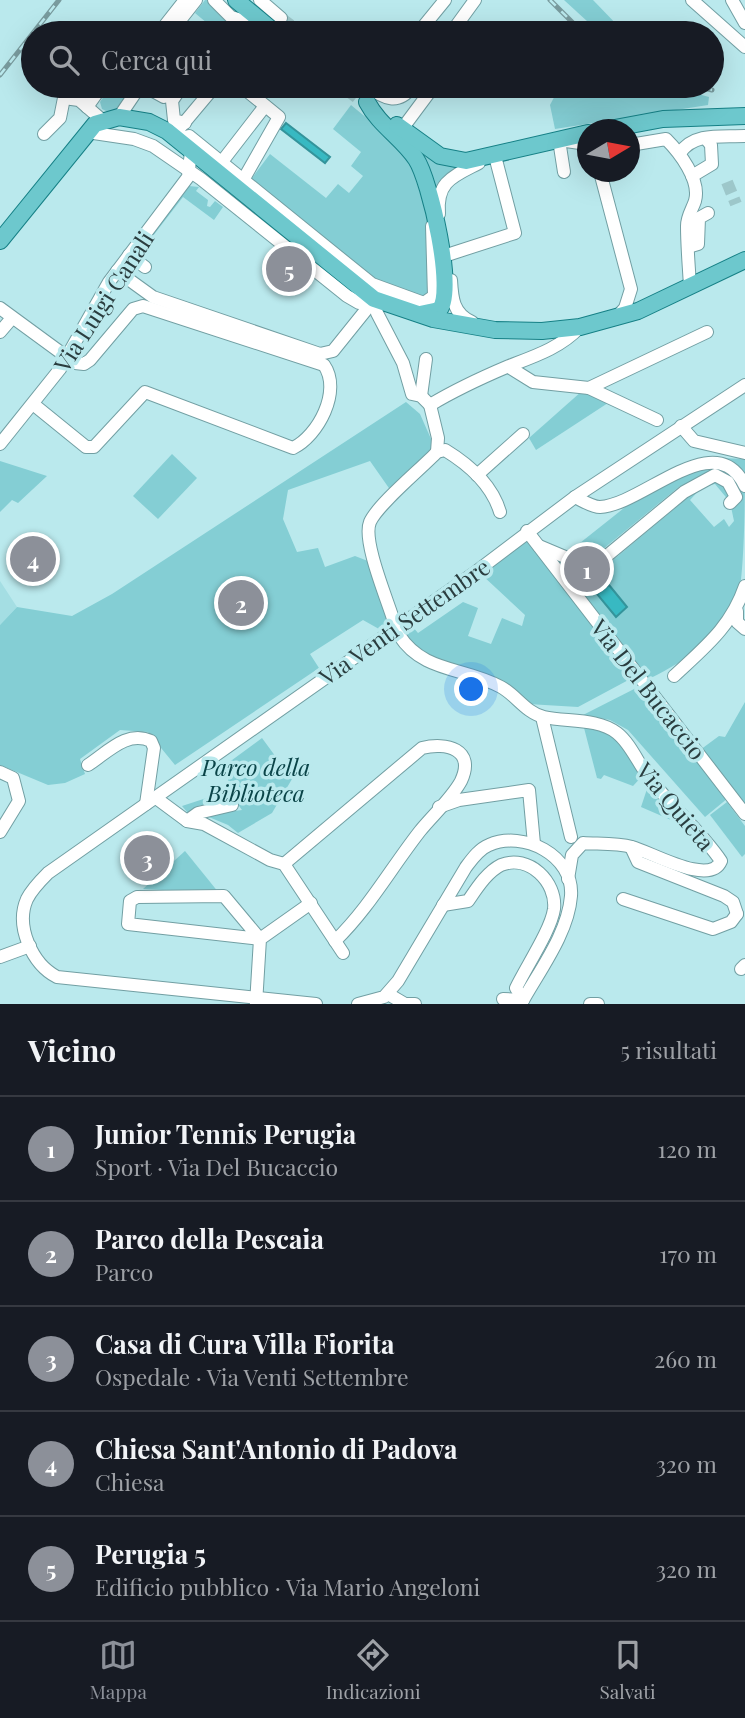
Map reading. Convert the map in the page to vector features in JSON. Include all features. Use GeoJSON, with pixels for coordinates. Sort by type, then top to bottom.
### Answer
{"type":"FeatureCollection","features":[{"type":"Feature","properties":{"kind":"main road"},"geometry":{"type":"LineString","coordinates":[[236,0],[268,21]]}},
{"type":"Feature","properties":{"kind":"main road"},"geometry":{"type":"LineString","coordinates":[[369,98],[374,115],[417,160],[428,188],[444,269],[446,301],[439,310],[418,315]]}},
{"type":"Feature","properties":{"kind":"main road"},"geometry":{"type":"LineString","coordinates":[[372,98],[402,129],[440,156],[466,161],[490,158],[577,136]]}},
{"type":"Feature","properties":{"kind":"main road"},"geometry":{"type":"LineString","coordinates":[[640,124],[663,120],[745,116]]}},
{"type":"Feature","properties":{"kind":"main road"},"geometry":{"type":"LineString","coordinates":[[0,242],[87,132],[111,119],[149,122],[179,131],[191,152],[347,271],[372,301],[418,315],[495,330],[542,331],[580,327],[615,319],[655,303],[745,260]]}},
{"type":"Feature","properties":{"kind":"street"},"geometry":{"type":"LineString","coordinates":[[168,21],[185,0]]}},
{"type":"Feature","properties":{"kind":"street"},"geometry":{"type":"LineString","coordinates":[[179,21],[196,0]]}},
{"type":"Feature","properties":{"kind":"street"},"geometry":{"type":"LineString","coordinates":[[214,0],[231,17],[245,21]]}},
{"type":"Feature","properties":{"kind":"street"},"geometry":{"type":"LineString","coordinates":[[260,0],[271,21]]}},
{"type":"Feature","properties":{"kind":"street"},"geometry":{"type":"LineString","coordinates":[[428,21],[445,0]]}},
{"type":"Feature","properties":{"kind":"street"},"geometry":{"type":"LineString","coordinates":[[460,21],[475,0]]}},
{"type":"Feature","properties":{"kind":"street"},"geometry":{"type":"LineString","coordinates":[[692,0],[716,21]]}},
{"type":"Feature","properties":{"kind":"street"},"geometry":{"type":"LineString","coordinates":[[732,0],[745,23]]}},
{"type":"Feature","properties":{"kind":"street"},"geometry":{"type":"LineString","coordinates":[[724,28],[745,47]]}},
{"type":"Feature","properties":{"kind":"street"},"geometry":{"type":"LineString","coordinates":[[44,134],[60,118],[64,98],[83,103],[111,119],[131,98]]}},
{"type":"Feature","properties":{"kind":"street"},"geometry":{"type":"LineString","coordinates":[[83,98],[83,103]]}},
{"type":"Feature","properties":{"kind":"street"},"geometry":{"type":"LineString","coordinates":[[83,103],[89,98]]}},
{"type":"Feature","properties":{"kind":"street"},"geometry":{"type":"LineString","coordinates":[[175,98],[171,108],[179,131],[347,271],[386,291],[424,303],[434,297],[436,272],[431,231],[434,219]]}},
{"type":"Feature","properties":{"kind":"street"},"geometry":{"type":"LineString","coordinates":[[179,131],[205,98]]}},
{"type":"Feature","properties":{"kind":"street"},"geometry":{"type":"LineString","coordinates":[[242,182],[279,117],[255,98]]}},
{"type":"Feature","properties":{"kind":"street"},"geometry":{"type":"LineString","coordinates":[[402,129],[425,98]]}},
{"type":"Feature","properties":{"kind":"street"},"geometry":{"type":"LineString","coordinates":[[224,159],[265,106]]}},
{"type":"Feature","properties":{"kind":"street"},"geometry":{"type":"LineString","coordinates":[[179,131],[194,134],[213,149]]}},
{"type":"Feature","properties":{"kind":"street"},"geometry":{"type":"LineString","coordinates":[[87,132],[134,139],[153,146],[201,178],[347,296],[359,303],[372,301]]}},
{"type":"Feature","properties":{"kind":"street"},"geometry":{"type":"LineString","coordinates":[[680,153],[687,143],[700,137],[706,139],[745,136]]}},
{"type":"Feature","properties":{"kind":"street"},"geometry":{"type":"LineString","coordinates":[[640,142],[666,139],[680,153],[680,158],[692,176],[695,201],[687,224],[690,287]]}},
{"type":"Feature","properties":{"kind":"street"},"geometry":{"type":"LineString","coordinates":[[692,176],[712,164],[711,145],[706,139]]}},
{"type":"Feature","properties":{"kind":"street"},"geometry":{"type":"LineString","coordinates":[[564,172],[559,140],[577,143]]}},
{"type":"Feature","properties":{"kind":"street"},"geometry":{"type":"LineString","coordinates":[[190,173],[191,152]]}},
{"type":"Feature","properties":{"kind":"street"},"geometry":{"type":"LineString","coordinates":[[447,255],[515,233],[490,158],[455,173],[440,190],[439,217],[452,299],[459,315],[495,330]]}},
{"type":"Feature","properties":{"kind":"street","name":"Via Luigi Canali"},"geometry":{"type":"LineString","coordinates":[[0,444],[16,435],[33,404],[67,358],[80,326],[190,173]]}},
{"type":"Feature","properties":{"kind":"street"},"geometry":{"type":"LineString","coordinates":[[603,182],[631,289],[640,301],[655,303]]}},
{"type":"Feature","properties":{"kind":"street"},"geometry":{"type":"LineString","coordinates":[[688,247],[698,244],[699,218],[708,213]]}},
{"type":"Feature","properties":{"kind":"street"},"geometry":{"type":"LineString","coordinates":[[129,255],[145,267]]}},
{"type":"Feature","properties":{"kind":"street"},"geometry":{"type":"LineString","coordinates":[[117,271],[153,297],[320,355],[335,348],[372,301]]}},
{"type":"Feature","properties":{"kind":"street"},"geometry":{"type":"LineString","coordinates":[[615,319],[625,309],[631,289]]}},
{"type":"Feature","properties":{"kind":"street"},"geometry":{"type":"LineString","coordinates":[[372,301],[403,363],[426,398],[441,451]]}},
{"type":"Feature","properties":{"kind":"street"},"geometry":{"type":"LineString","coordinates":[[0,309],[67,358],[84,364],[133,309],[143,306],[324,365],[329,382],[328,400],[318,428],[293,448],[145,392],[94,447],[86,447],[33,404]]}},
{"type":"Feature","properties":{"kind":"street"},"geometry":{"type":"LineString","coordinates":[[0,332],[12,318]]}},
{"type":"Feature","properties":{"kind":"street"},"geometry":{"type":"LineString","coordinates":[[426,398],[545,352],[569,338],[580,327]]}},
{"type":"Feature","properties":{"kind":"street"},"geometry":{"type":"LineString","coordinates":[[589,388],[707,332]]}},
{"type":"Feature","properties":{"kind":"street"},"geometry":{"type":"LineString","coordinates":[[426,359],[426,398]]}},
{"type":"Feature","properties":{"kind":"street"},"geometry":{"type":"LineString","coordinates":[[509,367],[533,382],[589,388],[657,420]]}},
{"type":"Feature","properties":{"kind":"street","name":"Via Venti Settembre"},"geometry":{"type":"LineString","coordinates":[[30,945],[34,904],[66,863],[473,574],[575,497],[745,385]]}},
{"type":"Feature","properties":{"kind":"street"},"geometry":{"type":"LineString","coordinates":[[681,426],[694,441],[745,453]]}},
{"type":"Feature","properties":{"kind":"street"},"geometry":{"type":"LineString","coordinates":[[477,475],[523,434]]}},
{"type":"Feature","properties":{"kind":"street"},"geometry":{"type":"LineString","coordinates":[[441,451],[463,460],[477,475],[500,512]]}},
{"type":"Feature","properties":{"kind":"street"},"geometry":{"type":"LineString","coordinates":[[394,622],[369,540],[370,523],[441,451]]}},
{"type":"Feature","properties":{"kind":"street"},"geometry":{"type":"LineString","coordinates":[[575,497],[597,508],[618,504],[678,472],[707,462],[724,464],[739,473],[745,486]]}},
{"type":"Feature","properties":{"kind":"street"},"geometry":{"type":"LineString","coordinates":[[539,546],[584,565],[597,564],[684,492],[715,475],[728,482],[736,497],[730,503]]}},
{"type":"Feature","properties":{"kind":"street","name":"Via Del Bucaccio"},"geometry":{"type":"LineString","coordinates":[[527,531],[745,814]]}},
{"type":"Feature","properties":{"kind":"street"},"geometry":{"type":"LineString","coordinates":[[745,586],[737,611],[737,622],[745,629]]}},
{"type":"Feature","properties":{"kind":"street"},"geometry":{"type":"LineString","coordinates":[[674,676],[718,634],[737,611]]}},
{"type":"Feature","properties":{"kind":"street"},"geometry":{"type":"LineString","coordinates":[[399,635],[411,652],[433,665],[501,687],[520,704],[542,717],[571,837]]}},
{"type":"Feature","properties":{"kind":"street","name":"Via Quieta"},"geometry":{"type":"LineString","coordinates":[[542,717],[608,728],[618,733],[648,775],[704,837],[721,861],[711,870],[698,872],[631,847],[583,844],[575,848],[568,878]]}},
{"type":"Feature","properties":{"kind":"street"},"geometry":{"type":"LineString","coordinates":[[88,765],[127,738],[140,736],[151,741],[154,748],[151,801],[187,821],[204,824],[270,860],[284,864],[343,953]]}},
{"type":"Feature","properties":{"kind":"street"},"geometry":{"type":"LineString","coordinates":[[284,864],[422,748],[441,743],[456,749],[464,768],[460,782],[366,909],[335,941]]}},
{"type":"Feature","properties":{"kind":"street"},"geometry":{"type":"LineString","coordinates":[[0,772],[13,778],[19,801],[0,832]]}},
{"type":"Feature","properties":{"kind":"street"},"geometry":{"type":"LineString","coordinates":[[439,807],[459,800],[528,790],[534,844]]}},
{"type":"Feature","properties":{"kind":"street"},"geometry":{"type":"LineString","coordinates":[[187,821],[198,813],[232,805]]}},
{"type":"Feature","properties":{"kind":"street"},"geometry":{"type":"LineString","coordinates":[[359,1004],[388,994],[466,867],[488,845],[514,839],[534,844],[556,858],[568,878],[571,895],[561,931],[522,1002]]}},
{"type":"Feature","properties":{"kind":"street","name":"Via Quieta"},"geometry":{"type":"LineString","coordinates":[[623,899],[713,929],[741,915],[733,902],[724,896],[638,862],[631,847]]}},
{"type":"Feature","properties":{"kind":"street"},"geometry":{"type":"LineString","coordinates":[[443,905],[468,901],[489,873],[509,863],[532,867],[543,876],[555,898],[554,913],[516,988],[522,1002]]}},
{"type":"Feature","properties":{"kind":"street"},"geometry":{"type":"LineString","coordinates":[[256,1001],[260,939],[224,896],[137,897],[130,901],[128,924],[260,939],[311,903]]}},
{"type":"Feature","properties":{"kind":"street"},"geometry":{"type":"LineString","coordinates":[[0,957],[30,945],[53,968],[83,981],[256,1001],[316,1004]]}},
{"type":"Feature","properties":{"kind":"street"},"geometry":{"type":"LineString","coordinates":[[388,994],[405,1003],[415,1004]]}},
{"type":"Feature","properties":{"kind":"street"},"geometry":{"type":"LineString","coordinates":[[503,999],[522,1002]]}},
{"type":"Feature","properties":{"kind":"shaded area"},"geometry":{"type":"Polygon","coordinates":[[[286,123],[330,157],[325,163],[281,129],[286,123]]]}},
{"type":"Feature","properties":{"kind":"shaded area"},"geometry":{"type":"Polygon","coordinates":[[[0,581],[17,607],[0,625],[0,581]]]}},
{"type":"Feature","properties":{"kind":"shaded area"},"geometry":{"type":"Polygon","coordinates":[[[609,585],[627,607],[616,617],[597,594],[609,585]]]}},
{"type":"Feature","properties":{"kind":"green space"},"geometry":{"type":"Polygon","coordinates":[[[205,0],[210,0],[217,12],[231,21],[205,21],[195,13],[205,0]]]}},
{"type":"Feature","properties":{"kind":"green space"},"geometry":{"type":"Polygon","coordinates":[[[564,0],[593,0],[613,21],[587,21],[564,0]]]}},
{"type":"Feature","properties":{"kind":"green space"},"geometry":{"type":"Polygon","coordinates":[[[103,98],[126,98],[116,109],[108,112],[102,109],[100,102],[103,98]]]}},
{"type":"Feature","properties":{"kind":"green space"},"geometry":{"type":"Polygon","coordinates":[[[554,98],[709,98],[708,105],[619,119],[577,119],[577,126],[555,129],[550,105],[554,98]]]}},
{"type":"Feature","properties":{"kind":"green space"},"geometry":{"type":"Polygon","coordinates":[[[351,105],[400,149],[422,187],[429,240],[429,292],[425,298],[380,283],[249,182],[270,154],[326,198],[338,184],[349,193],[363,176],[351,166],[361,152],[333,129],[351,105]]]}},
{"type":"Feature","properties":{"kind":"green space"},"geometry":{"type":"Polygon","coordinates":[[[423,155],[439,163],[457,167],[444,177],[436,189],[423,155]]]}},
{"type":"Feature","properties":{"kind":"green space"},"geometry":{"type":"Polygon","coordinates":[[[189,186],[199,187],[196,191],[208,200],[207,206],[210,207],[215,201],[223,207],[214,220],[183,197],[139,254],[137,252],[189,186]]]}},
{"type":"Feature","properties":{"kind":"green space"},"geometry":{"type":"Polygon","coordinates":[[[582,391],[611,401],[536,450],[529,438],[582,391]]]}},
{"type":"Feature","properties":{"kind":"green space"},"geometry":{"type":"Polygon","coordinates":[[[406,402],[420,414],[435,448],[391,491],[370,461],[288,490],[283,519],[297,552],[318,548],[325,567],[355,556],[373,563],[391,621],[379,629],[363,620],[310,654],[319,668],[175,765],[148,732],[120,730],[80,759],[85,774],[65,783],[48,785],[0,765],[0,625],[17,607],[72,616],[112,594],[406,402]]]}},
{"type":"Feature","properties":{"kind":"green space"},"geometry":{"type":"Polygon","coordinates":[[[172,454],[197,478],[158,519],[133,496],[172,454]]]}},
{"type":"Feature","properties":{"kind":"green space"},"geometry":{"type":"Polygon","coordinates":[[[723,458],[745,459],[744,536],[739,596],[736,609],[728,621],[708,642],[684,660],[645,681],[556,562],[677,466],[723,458]],[[715,484],[702,487],[690,500],[714,527],[724,519],[729,527],[734,521],[730,502],[715,484]],[[680,486],[597,554],[606,566],[687,498],[680,486]]]}},
{"type":"Feature","properties":{"kind":"green space"},"geometry":{"type":"Polygon","coordinates":[[[0,461],[47,476],[18,503],[12,500],[0,512],[0,461]]]}},
{"type":"Feature","properties":{"kind":"green space"},"geometry":{"type":"Polygon","coordinates":[[[527,536],[634,677],[578,707],[528,704],[435,664],[402,634],[412,626],[418,633],[463,602],[478,608],[468,636],[491,644],[502,618],[522,626],[525,615],[482,575],[527,536]]]}},
{"type":"Feature","properties":{"kind":"green space"},"geometry":{"type":"Polygon","coordinates":[[[642,685],[728,798],[705,817],[628,730],[610,720],[583,715],[642,685]]]}},
{"type":"Feature","properties":{"kind":"green space"},"geometry":{"type":"Polygon","coordinates":[[[745,702],[745,809],[700,750],[719,736],[725,737],[745,702]]]}},
{"type":"Feature","properties":{"kind":"green space"},"geometry":{"type":"Polygon","coordinates":[[[583,724],[608,728],[646,772],[633,786],[604,775],[601,779],[597,778],[583,724]]]}},
{"type":"Feature","properties":{"kind":"green space","name":"Parco della Biblioteca"},"geometry":{"type":"Polygon","coordinates":[[[262,738],[292,779],[272,813],[238,833],[228,825],[204,815],[242,810],[234,799],[198,806],[188,813],[182,806],[228,791],[228,763],[262,738]]]}},
{"type":"Feature","properties":{"kind":"green space"},"geometry":{"type":"Polygon","coordinates":[[[648,786],[685,826],[641,807],[648,786]]]}},
{"type":"Feature","properties":{"kind":"green space"},"geometry":{"type":"Polygon","coordinates":[[[727,802],[745,826],[745,854],[742,857],[710,815],[727,802]]]}},
{"type":"Feature","properties":{"kind":"green space"},"geometry":{"type":"Polygon","coordinates":[[[185,851],[219,893],[143,889],[185,851]]]}},
{"type":"Feature","properties":{"kind":"tunnel"},"geometry":{"type":"LineString","coordinates":[[281,18],[285,21]]}},
{"type":"Feature","properties":{"kind":"tunnel"},"geometry":{"type":"LineString","coordinates":[[727,182],[736,204]]}},
{"type":"Feature","properties":{"kind":"railway"},"geometry":{"type":"LineString","coordinates":[[42,21],[59,0]]}},
{"type":"Feature","properties":{"kind":"railway"},"geometry":{"type":"LineString","coordinates":[[550,0],[571,21]]}},
{"type":"Feature","properties":{"kind":"railway"},"geometry":{"type":"LineString","coordinates":[[0,75],[21,48]]}},
{"type":"Feature","properties":{"kind":"place","name":"Perugia 5"},"geometry":{"type":"Point","coordinates":[289,269]}},
{"type":"Feature","properties":{"kind":"place","name":"Chiesa Sant'Antonio di Padova"},"geometry":{"type":"Point","coordinates":[33,559]}},
{"type":"Feature","properties":{"kind":"place","name":"Junior Tennis Perugia"},"geometry":{"type":"Point","coordinates":[587,569]}},
{"type":"Feature","properties":{"kind":"place","name":"Parco della Pescaia"},"geometry":{"type":"Point","coordinates":[241,603]}},
{"type":"Feature","properties":{"kind":"place","name":"Casa di Cura Villa Fiorita"},"geometry":{"type":"Point","coordinates":[147,858]}}]}
